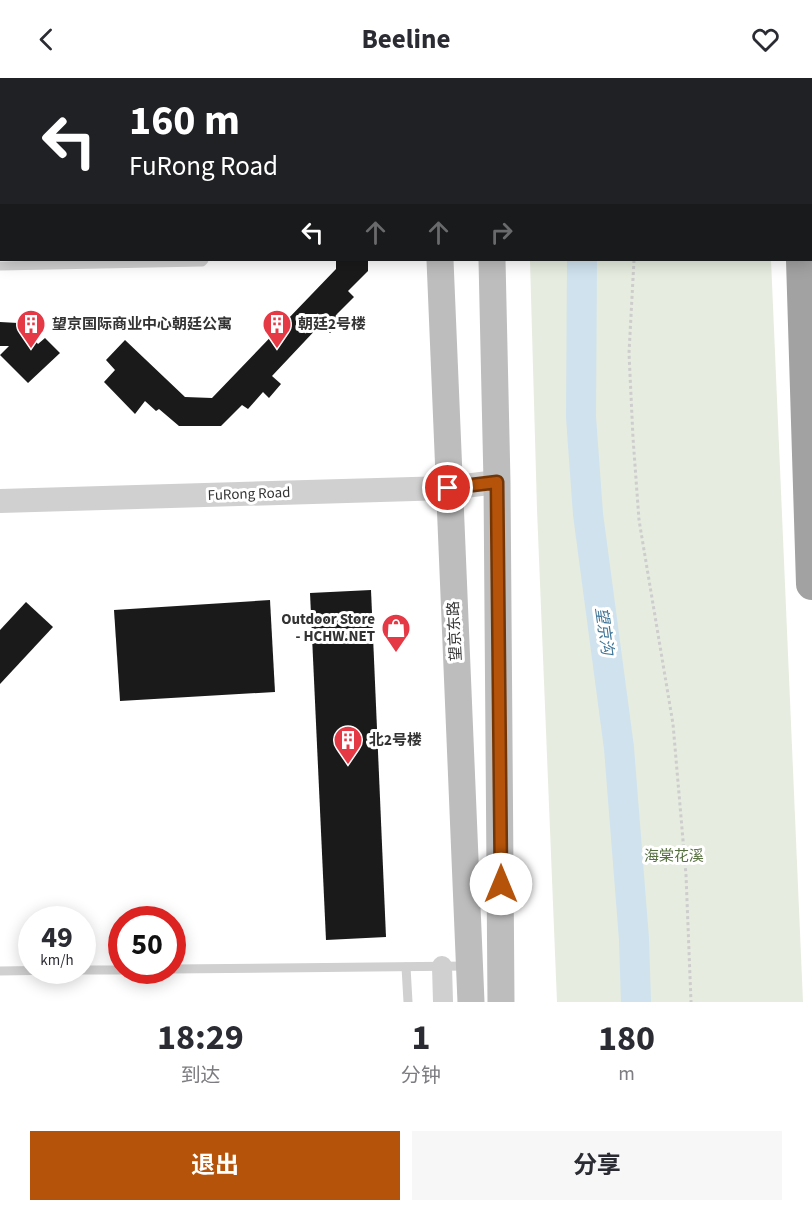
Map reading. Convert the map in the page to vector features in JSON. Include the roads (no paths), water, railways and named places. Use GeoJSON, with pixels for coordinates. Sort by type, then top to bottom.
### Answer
{"type":"FeatureCollection","features":[{"type":"Feature","properties":{"kind":"highway"},"geometry":{"type":"LineString","coordinates":[[802,261],[812,584]]}},
{"type":"Feature","properties":{"kind":"main road","name":"望京东路"},"geometry":{"type":"LineString","coordinates":[[440,261],[471,1002]]}},
{"type":"Feature","properties":{"kind":"main road"},"geometry":{"type":"LineString","coordinates":[[492,261],[497,482],[501,1002]]}},
{"type":"Feature","properties":{"kind":"street","name":"FuRong Road"},"geometry":{"type":"LineString","coordinates":[[0,501],[448,488],[497,482]]}},
{"type":"Feature","properties":{"kind":"street"},"geometry":{"type":"LineString","coordinates":[[442,966],[443,1002]]}},
{"type":"Feature","properties":{"kind":"lane"},"geometry":{"type":"LineString","coordinates":[[0,266],[203,261]]}},
{"type":"Feature","properties":{"kind":"lane"},"geometry":{"type":"LineString","coordinates":[[186,969],[470,966]]}},
{"type":"Feature","properties":{"kind":"lane"},"geometry":{"type":"LineString","coordinates":[[406,967],[408,1002]]}},
{"type":"Feature","properties":{"kind":"lane"},"geometry":{"type":"LineString","coordinates":[[0,971],[18,971]]}},
{"type":"Feature","properties":{"kind":"waterway","name":"望京沟"},"geometry":{"type":"LineString","coordinates":[[582,261],[581,417],[588,514],[619,748],[634,939],[636,1002]]}},
{"type":"Feature","properties":{"kind":"place","name":"望京国际商业中心朝廷公寓"},"geometry":{"type":"Point","coordinates":[31,350]}},
{"type":"Feature","properties":{"kind":"place","name":"朝廷2号楼"},"geometry":{"type":"Point","coordinates":[277,350]}},
{"type":"Feature","properties":{"kind":"place","name":"Outdoor Store - HCHW.NET"},"geometry":{"type":"Point","coordinates":[396,654]}},
{"type":"Feature","properties":{"kind":"place","name":"北2号楼"},"geometry":{"type":"Point","coordinates":[348,766]}},
{"type":"Feature","properties":{"kind":"park label","name":"海棠花溪"},"geometry":{"type":"Point","coordinates":[674,856]}}]}
